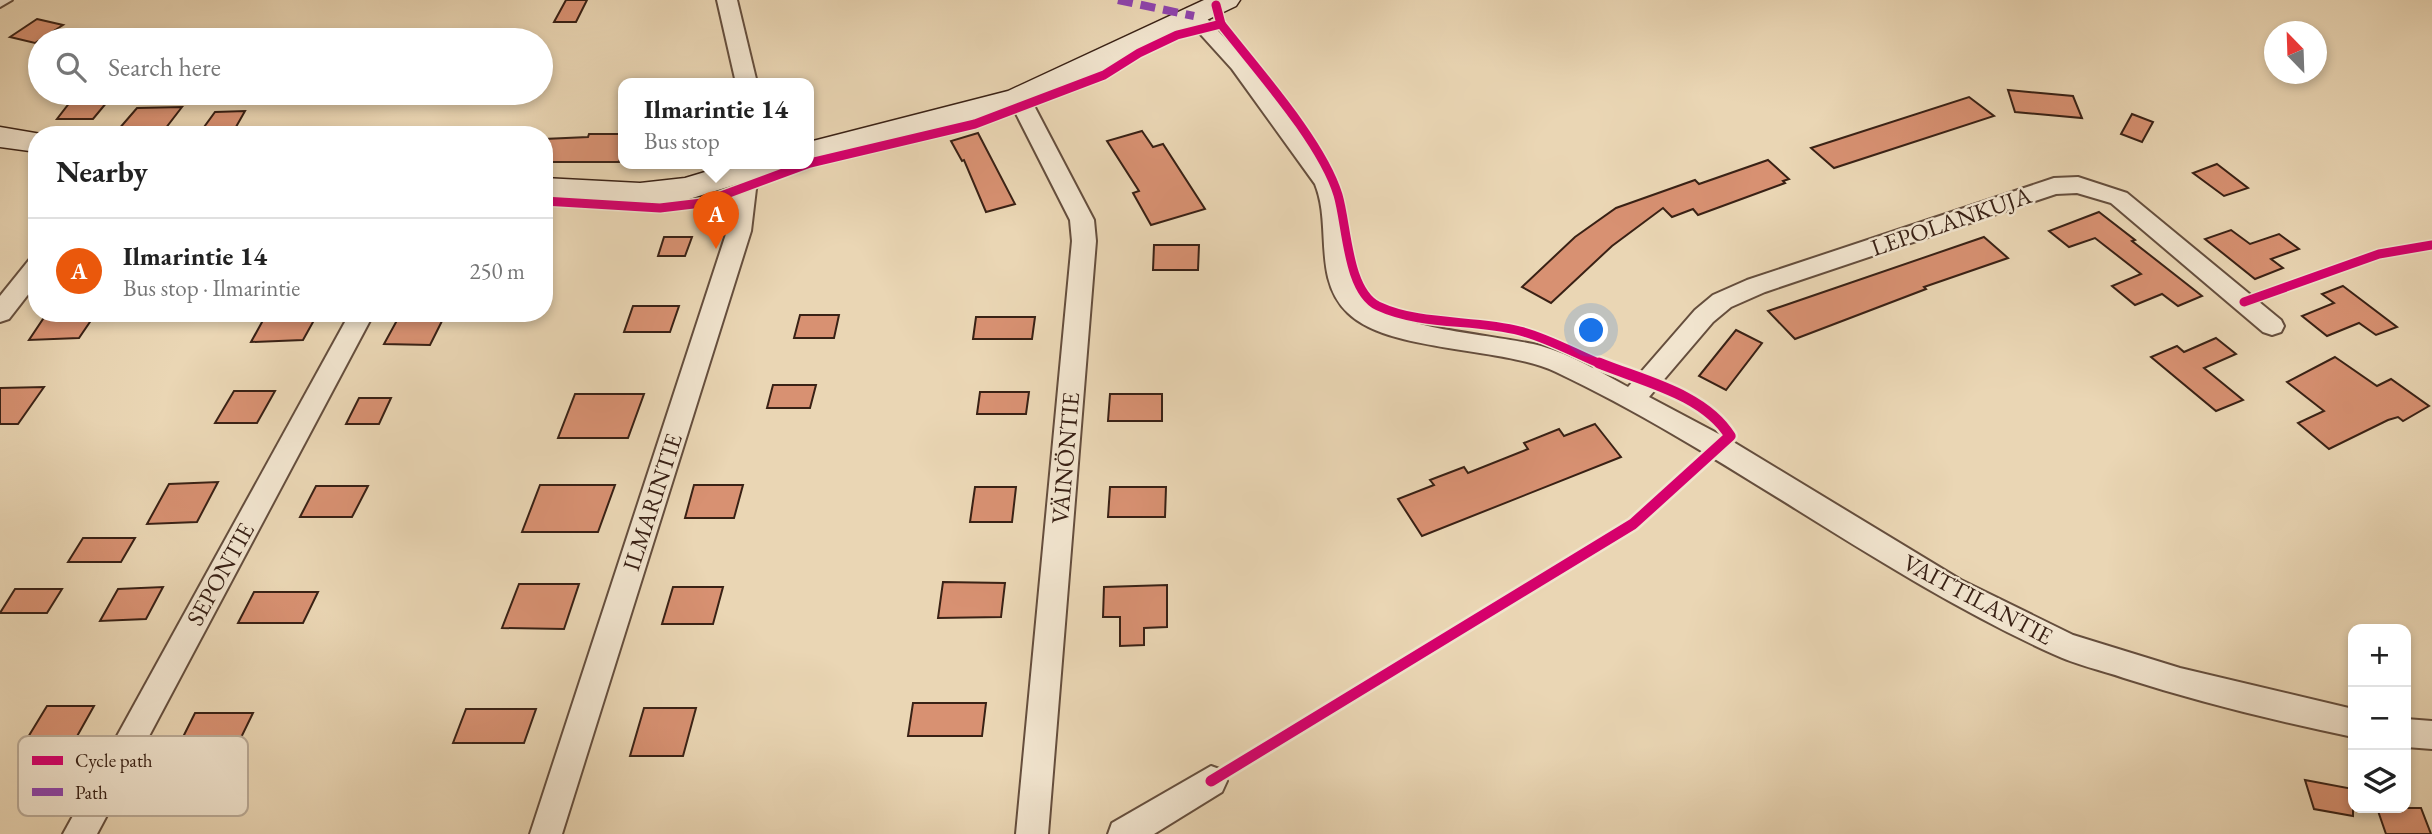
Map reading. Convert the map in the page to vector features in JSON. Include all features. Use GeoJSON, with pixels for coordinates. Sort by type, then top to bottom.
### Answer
{"type":"FeatureCollection","features":[{"type":"Feature","properties":{"kind":"street"},"geometry":{"type":"LineString","coordinates":[[727,0],[746,78]]}},
{"type":"Feature","properties":{"kind":"street"},"geometry":{"type":"LineString","coordinates":[[814,151],[945,120],[1019,98],[1226,0]]}},
{"type":"Feature","properties":{"kind":"street","name":"VAITTILANTIE"},"geometry":{"type":"LineString","coordinates":[[1194,16],[1221,42],[1328,188],[1342,285],[1356,308],[1375,319],[1420,332],[1537,352],[1633,399],[1721,447],[1951,589],[2066,646],[2180,682],[2348,722]]}},
{"type":"Feature","properties":{"kind":"street","name":"VÄINÖNTIE"},"geometry":{"type":"LineString","coordinates":[[1019,98],[1082,219],[1084,242],[1032,834]]}},
{"type":"Feature","properties":{"kind":"street"},"geometry":{"type":"LineString","coordinates":[[0,137],[28,141]]}},
{"type":"Feature","properties":{"kind":"street"},"geometry":{"type":"LineString","coordinates":[[553,189],[640,194],[686,189],[747,169]]}},
{"type":"Feature","properties":{"kind":"street","name":"ILMARINTIE"},"geometry":{"type":"LineString","coordinates":[[546,834],[739,231],[745,189],[757,169]]}},
{"type":"Feature","properties":{"kind":"street","name":"LEPOLANKUJA"},"geometry":{"type":"LineString","coordinates":[[1633,399],[1680,343],[1722,301],[1756,286],[2054,186],[2078,184],[2119,198],[2272,326]]}},
{"type":"Feature","properties":{"kind":"street"},"geometry":{"type":"LineString","coordinates":[[0,313],[28,277]]}},
{"type":"Feature","properties":{"kind":"street","name":"SEPONTIE"},"geometry":{"type":"LineString","coordinates":[[132,736],[357,322]]}},
{"type":"Feature","properties":{"kind":"street"},"geometry":{"type":"LineString","coordinates":[[1124,834],[1211,781]]}},
{"type":"Feature","properties":{"kind":"street","name":"SEPONTIE"},"geometry":{"type":"LineString","coordinates":[[79,834],[89,816]]}},
{"type":"Feature","properties":{"kind":"building"},"geometry":{"type":"Polygon","coordinates":[[[566,0],[587,0],[576,22],[554,22],[566,0]]]}},
{"type":"Feature","properties":{"kind":"building"},"geometry":{"type":"Polygon","coordinates":[[[37,19],[63,25],[58,28],[28,28],[28,41],[10,37],[37,19]]]}},
{"type":"Feature","properties":{"kind":"building"},"geometry":{"type":"Polygon","coordinates":[[[2008,90],[2073,96],[2082,118],[2015,112],[2008,90]]]}},
{"type":"Feature","properties":{"kind":"building"},"geometry":{"type":"Polygon","coordinates":[[[1969,97],[1994,116],[1834,168],[1811,148],[1969,97]]]}},
{"type":"Feature","properties":{"kind":"building"},"geometry":{"type":"Polygon","coordinates":[[[68,105],[105,105],[93,119],[57,119],[68,105]]]}},
{"type":"Feature","properties":{"kind":"building"},"geometry":{"type":"Polygon","coordinates":[[[182,107],[167,126],[121,126],[137,108],[182,107]]]}},
{"type":"Feature","properties":{"kind":"building"},"geometry":{"type":"Polygon","coordinates":[[[245,111],[237,126],[205,126],[215,112],[245,111]]]}},
{"type":"Feature","properties":{"kind":"building"},"geometry":{"type":"Polygon","coordinates":[[[2132,114],[2153,122],[2142,142],[2121,134],[2132,114]]]}},
{"type":"Feature","properties":{"kind":"building"},"geometry":{"type":"Polygon","coordinates":[[[1142,131],[1153,147],[1163,144],[1205,209],[1151,225],[1133,193],[1139,191],[1107,141],[1142,131]]]}},
{"type":"Feature","properties":{"kind":"building"},"geometry":{"type":"Polygon","coordinates":[[[978,133],[1015,204],[986,212],[964,160],[962,161],[951,141],[978,133]]]}},
{"type":"Feature","properties":{"kind":"building"},"geometry":{"type":"Polygon","coordinates":[[[589,134],[618,134],[618,162],[553,162],[553,139],[588,137],[589,134]]]}},
{"type":"Feature","properties":{"kind":"building"},"geometry":{"type":"Polygon","coordinates":[[[1768,160],[1789,179],[1783,181],[1785,183],[1698,215],[1693,209],[1672,217],[1663,208],[1612,246],[1551,303],[1522,287],[1575,237],[1616,208],[1695,180],[1699,184],[1768,160]]]}},
{"type":"Feature","properties":{"kind":"building"},"geometry":{"type":"Polygon","coordinates":[[[2217,164],[2248,188],[2224,196],[2193,173],[2217,164]]]}},
{"type":"Feature","properties":{"kind":"building"},"geometry":{"type":"Polygon","coordinates":[[[2099,212],[2202,296],[2178,306],[2162,294],[2135,305],[2112,286],[2141,274],[2095,238],[2069,247],[2049,231],[2099,212]]]}},
{"type":"Feature","properties":{"kind":"building"},"geometry":{"type":"Polygon","coordinates":[[[2231,230],[2250,244],[2279,234],[2299,249],[2271,259],[2283,268],[2255,279],[2205,239],[2231,230]]]}},
{"type":"Feature","properties":{"kind":"building"},"geometry":{"type":"Polygon","coordinates":[[[664,237],[692,237],[685,256],[658,256],[664,237]]]}},
{"type":"Feature","properties":{"kind":"building"},"geometry":{"type":"Polygon","coordinates":[[[1984,237],[2008,258],[1924,287],[1926,289],[1795,339],[1768,311],[1984,237]]]}},
{"type":"Feature","properties":{"kind":"building"},"geometry":{"type":"Polygon","coordinates":[[[1154,245],[1199,245],[1198,270],[1153,270],[1154,245]]]}},
{"type":"Feature","properties":{"kind":"building"},"geometry":{"type":"Polygon","coordinates":[[[2343,286],[2397,327],[2376,335],[2359,323],[2327,336],[2302,316],[2334,303],[2322,294],[2343,286]]]}},
{"type":"Feature","properties":{"kind":"building"},"geometry":{"type":"Polygon","coordinates":[[[633,306],[679,306],[670,332],[624,332],[633,306]]]}},
{"type":"Feature","properties":{"kind":"building"},"geometry":{"type":"Polygon","coordinates":[[[800,315],[839,315],[834,338],[794,338],[800,315]]]}},
{"type":"Feature","properties":{"kind":"building"},"geometry":{"type":"Polygon","coordinates":[[[976,317],[1035,317],[1032,339],[973,339],[976,317]]]}},
{"type":"Feature","properties":{"kind":"building"},"geometry":{"type":"Polygon","coordinates":[[[41,322],[90,322],[79,338],[29,340],[41,322]]]}},
{"type":"Feature","properties":{"kind":"building"},"geometry":{"type":"Polygon","coordinates":[[[262,322],[313,322],[303,340],[251,342],[262,322]]]}},
{"type":"Feature","properties":{"kind":"building"},"geometry":{"type":"Polygon","coordinates":[[[396,322],[442,322],[430,345],[384,344],[396,322]]]}},
{"type":"Feature","properties":{"kind":"building"},"geometry":{"type":"Polygon","coordinates":[[[1736,330],[1762,343],[1726,390],[1699,376],[1736,330]]]}},
{"type":"Feature","properties":{"kind":"building"},"geometry":{"type":"Polygon","coordinates":[[[2216,338],[2236,354],[2204,368],[2243,400],[2216,411],[2151,357],[2177,346],[2184,352],[2216,338]]]}},
{"type":"Feature","properties":{"kind":"building"},"geometry":{"type":"Polygon","coordinates":[[[2335,357],[2377,386],[2391,379],[2429,406],[2403,421],[2398,417],[2388,420],[2329,449],[2298,423],[2324,411],[2287,382],[2335,357]]]}},
{"type":"Feature","properties":{"kind":"building"},"geometry":{"type":"Polygon","coordinates":[[[773,385],[816,385],[810,408],[767,408],[773,385]]]}},
{"type":"Feature","properties":{"kind":"building"},"geometry":{"type":"Polygon","coordinates":[[[44,387],[18,424],[0,424],[0,388],[44,387]]]}},
{"type":"Feature","properties":{"kind":"building"},"geometry":{"type":"Polygon","coordinates":[[[234,391],[275,391],[257,423],[215,423],[234,391]]]}},
{"type":"Feature","properties":{"kind":"building"},"geometry":{"type":"Polygon","coordinates":[[[980,392],[1029,392],[1026,414],[977,414],[980,392]]]}},
{"type":"Feature","properties":{"kind":"building"},"geometry":{"type":"Polygon","coordinates":[[[575,394],[644,394],[628,438],[558,438],[575,394]]]}},
{"type":"Feature","properties":{"kind":"building"},"geometry":{"type":"Polygon","coordinates":[[[1110,394],[1162,394],[1162,421],[1108,421],[1110,394]]]}},
{"type":"Feature","properties":{"kind":"building"},"geometry":{"type":"Polygon","coordinates":[[[359,398],[391,398],[379,424],[346,424],[359,398]]]}},
{"type":"Feature","properties":{"kind":"building"},"geometry":{"type":"Polygon","coordinates":[[[1595,424],[1621,457],[1422,536],[1398,499],[1434,485],[1430,480],[1464,467],[1468,473],[1528,449],[1524,443],[1559,429],[1564,436],[1595,424]]]}},
{"type":"Feature","properties":{"kind":"building"},"geometry":{"type":"Polygon","coordinates":[[[218,482],[197,522],[147,524],[169,484],[218,482]]]}},
{"type":"Feature","properties":{"kind":"building"},"geometry":{"type":"Polygon","coordinates":[[[540,485],[615,485],[598,532],[522,532],[540,485]]]}},
{"type":"Feature","properties":{"kind":"building"},"geometry":{"type":"Polygon","coordinates":[[[694,485],[743,485],[734,518],[685,518],[694,485]]]}},
{"type":"Feature","properties":{"kind":"building"},"geometry":{"type":"Polygon","coordinates":[[[316,486],[368,486],[352,517],[300,517],[316,486]]]}},
{"type":"Feature","properties":{"kind":"building"},"geometry":{"type":"Polygon","coordinates":[[[975,487],[1016,487],[1012,522],[970,522],[975,487]]]}},
{"type":"Feature","properties":{"kind":"building"},"geometry":{"type":"Polygon","coordinates":[[[1110,487],[1166,487],[1165,517],[1108,517],[1110,487]]]}},
{"type":"Feature","properties":{"kind":"building"},"geometry":{"type":"Polygon","coordinates":[[[83,538],[135,538],[121,562],[68,562],[83,538]]]}},
{"type":"Feature","properties":{"kind":"building"},"geometry":{"type":"Polygon","coordinates":[[[943,582],[1005,583],[1001,617],[938,618],[943,582]]]}},
{"type":"Feature","properties":{"kind":"building"},"geometry":{"type":"Polygon","coordinates":[[[519,584],[579,584],[564,629],[502,628],[519,584]]]}},
{"type":"Feature","properties":{"kind":"building"},"geometry":{"type":"Polygon","coordinates":[[[1167,585],[1167,627],[1144,628],[1144,645],[1120,646],[1120,617],[1103,617],[1104,587],[1167,585]]]}},
{"type":"Feature","properties":{"kind":"building"},"geometry":{"type":"Polygon","coordinates":[[[163,587],[146,619],[100,621],[118,589],[163,587]]]}},
{"type":"Feature","properties":{"kind":"building"},"geometry":{"type":"Polygon","coordinates":[[[673,587],[723,587],[713,624],[662,624],[673,587]]]}},
{"type":"Feature","properties":{"kind":"building"},"geometry":{"type":"Polygon","coordinates":[[[15,589],[62,589],[47,613],[0,613],[15,589]]]}},
{"type":"Feature","properties":{"kind":"building"},"geometry":{"type":"Polygon","coordinates":[[[254,592],[318,592],[303,623],[238,623],[254,592]]]}},
{"type":"Feature","properties":{"kind":"building"},"geometry":{"type":"Polygon","coordinates":[[[913,703],[986,703],[982,736],[908,736],[913,703]]]}},
{"type":"Feature","properties":{"kind":"building"},"geometry":{"type":"Polygon","coordinates":[[[47,706],[94,706],[77,736],[29,736],[47,706]]]}},
{"type":"Feature","properties":{"kind":"building"},"geometry":{"type":"Polygon","coordinates":[[[644,708],[696,708],[683,756],[630,756],[644,708]]]}},
{"type":"Feature","properties":{"kind":"building"},"geometry":{"type":"Polygon","coordinates":[[[466,709],[536,709],[524,743],[453,743],[466,709]]]}},
{"type":"Feature","properties":{"kind":"building"},"geometry":{"type":"Polygon","coordinates":[[[195,713],[253,713],[242,736],[184,736],[195,713]]]}},
{"type":"Feature","properties":{"kind":"building"},"geometry":{"type":"Polygon","coordinates":[[[2305,780],[2348,788],[2348,813],[2353,813],[2353,816],[2314,809],[2305,780]]]}},
{"type":"Feature","properties":{"kind":"building"},"geometry":{"type":"Polygon","coordinates":[[[2411,808],[2421,808],[2431,834],[2386,834],[2379,813],[2411,813],[2411,808]]]}},
{"type":"Feature","properties":{"kind":"marked path"},"geometry":{"type":"LineString","coordinates":[[1118,0],[1194,16]]}},
{"type":"Feature","properties":{"kind":"cycle path"},"geometry":{"type":"LineString","coordinates":[[814,162],[975,124],[1104,75],[1139,53],[1177,35],[1221,24],[1216,5]]}},
{"type":"Feature","properties":{"kind":"cycle path"},"geometry":{"type":"LineString","coordinates":[[1211,781],[1633,524],[1730,436],[1720,420],[1696,403],[1520,331],[1421,317],[1379,306],[1364,296],[1355,273],[1338,195],[1331,177],[1289,111],[1221,24]]}},
{"type":"Feature","properties":{"kind":"cycle path"},"geometry":{"type":"LineString","coordinates":[[553,202],[660,208],[702,203],[794,169]]}},
{"type":"Feature","properties":{"kind":"cycle path"},"geometry":{"type":"LineString","coordinates":[[2244,302],[2379,254],[2432,245]]}},
{"type":"Feature","properties":{"kind":"place","name":"Ilmarintie 14"},"geometry":{"type":"Point","coordinates":[716,249]}}]}
